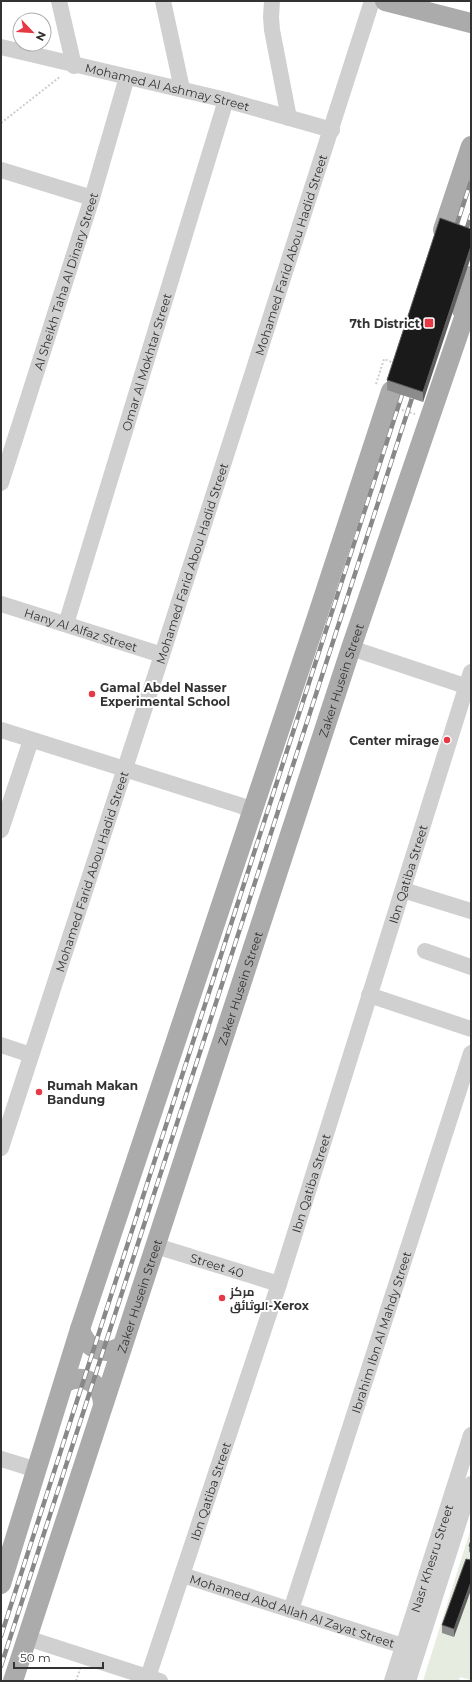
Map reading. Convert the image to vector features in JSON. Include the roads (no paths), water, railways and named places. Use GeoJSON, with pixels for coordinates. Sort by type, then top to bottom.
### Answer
{"type":"FeatureCollection","features":[{"type":"Feature","properties":{"kind":"main road"},"geometry":{"type":"LineString","coordinates":[[385,1],[471,23]]}},
{"type":"Feature","properties":{"kind":"main road"},"geometry":{"type":"LineString","coordinates":[[443,230],[471,146]]}},
{"type":"Feature","properties":{"kind":"main road"},"geometry":{"type":"LineString","coordinates":[[455,343],[471,276]]}},
{"type":"Feature","properties":{"kind":"main road","name":"Zaker Husein Street"},"geometry":{"type":"LineString","coordinates":[[13,1681],[351,648],[471,297]]}},
{"type":"Feature","properties":{"kind":"main road"},"geometry":{"type":"LineString","coordinates":[[1,1584],[80,1329],[251,817],[389,395]]}},
{"type":"Feature","properties":{"kind":"main road"},"geometry":{"type":"LineString","coordinates":[[80,1329],[85,1340],[94,1348],[105,1352],[122,1346]]}},
{"type":"Feature","properties":{"kind":"main road"},"geometry":{"type":"LineString","coordinates":[[64,1383],[74,1378],[91,1381],[102,1393],[103,1404]]}},
{"type":"Feature","properties":{"kind":"street"},"geometry":{"type":"LineString","coordinates":[[59,1],[74,66]]}},
{"type":"Feature","properties":{"kind":"street"},"geometry":{"type":"LineString","coordinates":[[164,1],[182,89]]}},
{"type":"Feature","properties":{"kind":"street"},"geometry":{"type":"LineString","coordinates":[[272,1],[272,30],[289,118]]}},
{"type":"Feature","properties":{"kind":"street","name":"Mohamed Farid Abou Hadid Street"},"geometry":{"type":"LineString","coordinates":[[1,1148],[332,130],[372,1]]}},
{"type":"Feature","properties":{"kind":"street","name":"Mohamed Al Ashmay Street"},"geometry":{"type":"LineString","coordinates":[[1,48],[74,66],[182,89],[332,130]]}},
{"type":"Feature","properties":{"kind":"street","name":"Al Sheikh Taha Al Dinary Street"},"geometry":{"type":"LineString","coordinates":[[1,483],[92,198],[126,77]]}},
{"type":"Feature","properties":{"kind":"street","name":"Omar Al Mokhtar Street"},"geometry":{"type":"LineString","coordinates":[[66,624],[226,100]]}},
{"type":"Feature","properties":{"kind":"street"},"geometry":{"type":"LineString","coordinates":[[1,170],[92,198]]}},
{"type":"Feature","properties":{"kind":"street","name":"Hany Al Alfaz Street"},"geometry":{"type":"LineString","coordinates":[[1,604],[162,655]]}},
{"type":"Feature","properties":{"kind":"street"},"geometry":{"type":"LineString","coordinates":[[351,648],[469,682]]}},
{"type":"Feature","properties":{"kind":"street","name":"Ibn Qatiba Street"},"geometry":{"type":"LineString","coordinates":[[154,1679],[182,1575],[279,1284],[469,682]]}},
{"type":"Feature","properties":{"kind":"street"},"geometry":{"type":"LineString","coordinates":[[1,730],[242,806],[248,810],[251,817]]}},
{"type":"Feature","properties":{"kind":"street"},"geometry":{"type":"LineString","coordinates":[[1,830],[31,740]]}},
{"type":"Feature","properties":{"kind":"street"},"geometry":{"type":"LineString","coordinates":[[403,890],[471,911]]}},
{"type":"Feature","properties":{"kind":"street"},"geometry":{"type":"LineString","coordinates":[[425,951],[471,967]]}},
{"type":"Feature","properties":{"kind":"street"},"geometry":{"type":"LineString","coordinates":[[369,995],[471,1029]]}},
{"type":"Feature","properties":{"kind":"street"},"geometry":{"type":"LineString","coordinates":[[1,1045],[31,1055]]}},
{"type":"Feature","properties":{"kind":"street","name":"Ibrahim Ibn Al Mahdy Street"},"geometry":{"type":"LineString","coordinates":[[291,1610],[471,1053]]}},
{"type":"Feature","properties":{"kind":"street","name":"Street 40"},"geometry":{"type":"LineString","coordinates":[[156,1246],[279,1284]]}},
{"type":"Feature","properties":{"kind":"street","name":"Nasr Khesru Street"},"geometry":{"type":"LineString","coordinates":[[392,1681],[471,1435]]}},
{"type":"Feature","properties":{"kind":"street"},"geometry":{"type":"LineString","coordinates":[[1,1459],[37,1470]]}},
{"type":"Feature","properties":{"kind":"street","name":"Nasr Khesru Street"},"geometry":{"type":"LineString","coordinates":[[408,1681],[471,1484]]}},
{"type":"Feature","properties":{"kind":"street","name":"Mohamed Abd Allah Al Zayat Street"},"geometry":{"type":"LineString","coordinates":[[182,1575],[403,1646]]}},
{"type":"Feature","properties":{"kind":"street"},"geometry":{"type":"LineString","coordinates":[[27,1638],[154,1679]]}},
{"type":"Feature","properties":{"kind":"railway"},"geometry":{"type":"LineString","coordinates":[[454,233],[471,181]]}},
{"type":"Feature","properties":{"kind":"railway"},"geometry":{"type":"LineString","coordinates":[[464,237],[471,215]]}},
{"type":"Feature","properties":{"kind":"railway"},"geometry":{"type":"LineString","coordinates":[[1,1636],[402,395]]}},
{"type":"Feature","properties":{"kind":"railway"},"geometry":{"type":"LineString","coordinates":[[1,1666],[412,398]]}},
{"type":"Feature","properties":{"kind":"place","name":"7th District"},"geometry":{"type":"Point","coordinates":[429,323]}},
{"type":"Feature","properties":{"kind":"place","name":"Gamal Abdel Nasser Experimental School"},"geometry":{"type":"Point","coordinates":[92,694]}},
{"type":"Feature","properties":{"kind":"place","name":"Center mirage"},"geometry":{"type":"Point","coordinates":[447,740]}},
{"type":"Feature","properties":{"kind":"place","name":"Rumah Makan Bandung"},"geometry":{"type":"Point","coordinates":[39,1092]}},
{"type":"Feature","properties":{"kind":"place","name":"مركز الوثائق-Xerox"},"geometry":{"type":"Point","coordinates":[222,1298]}}]}
